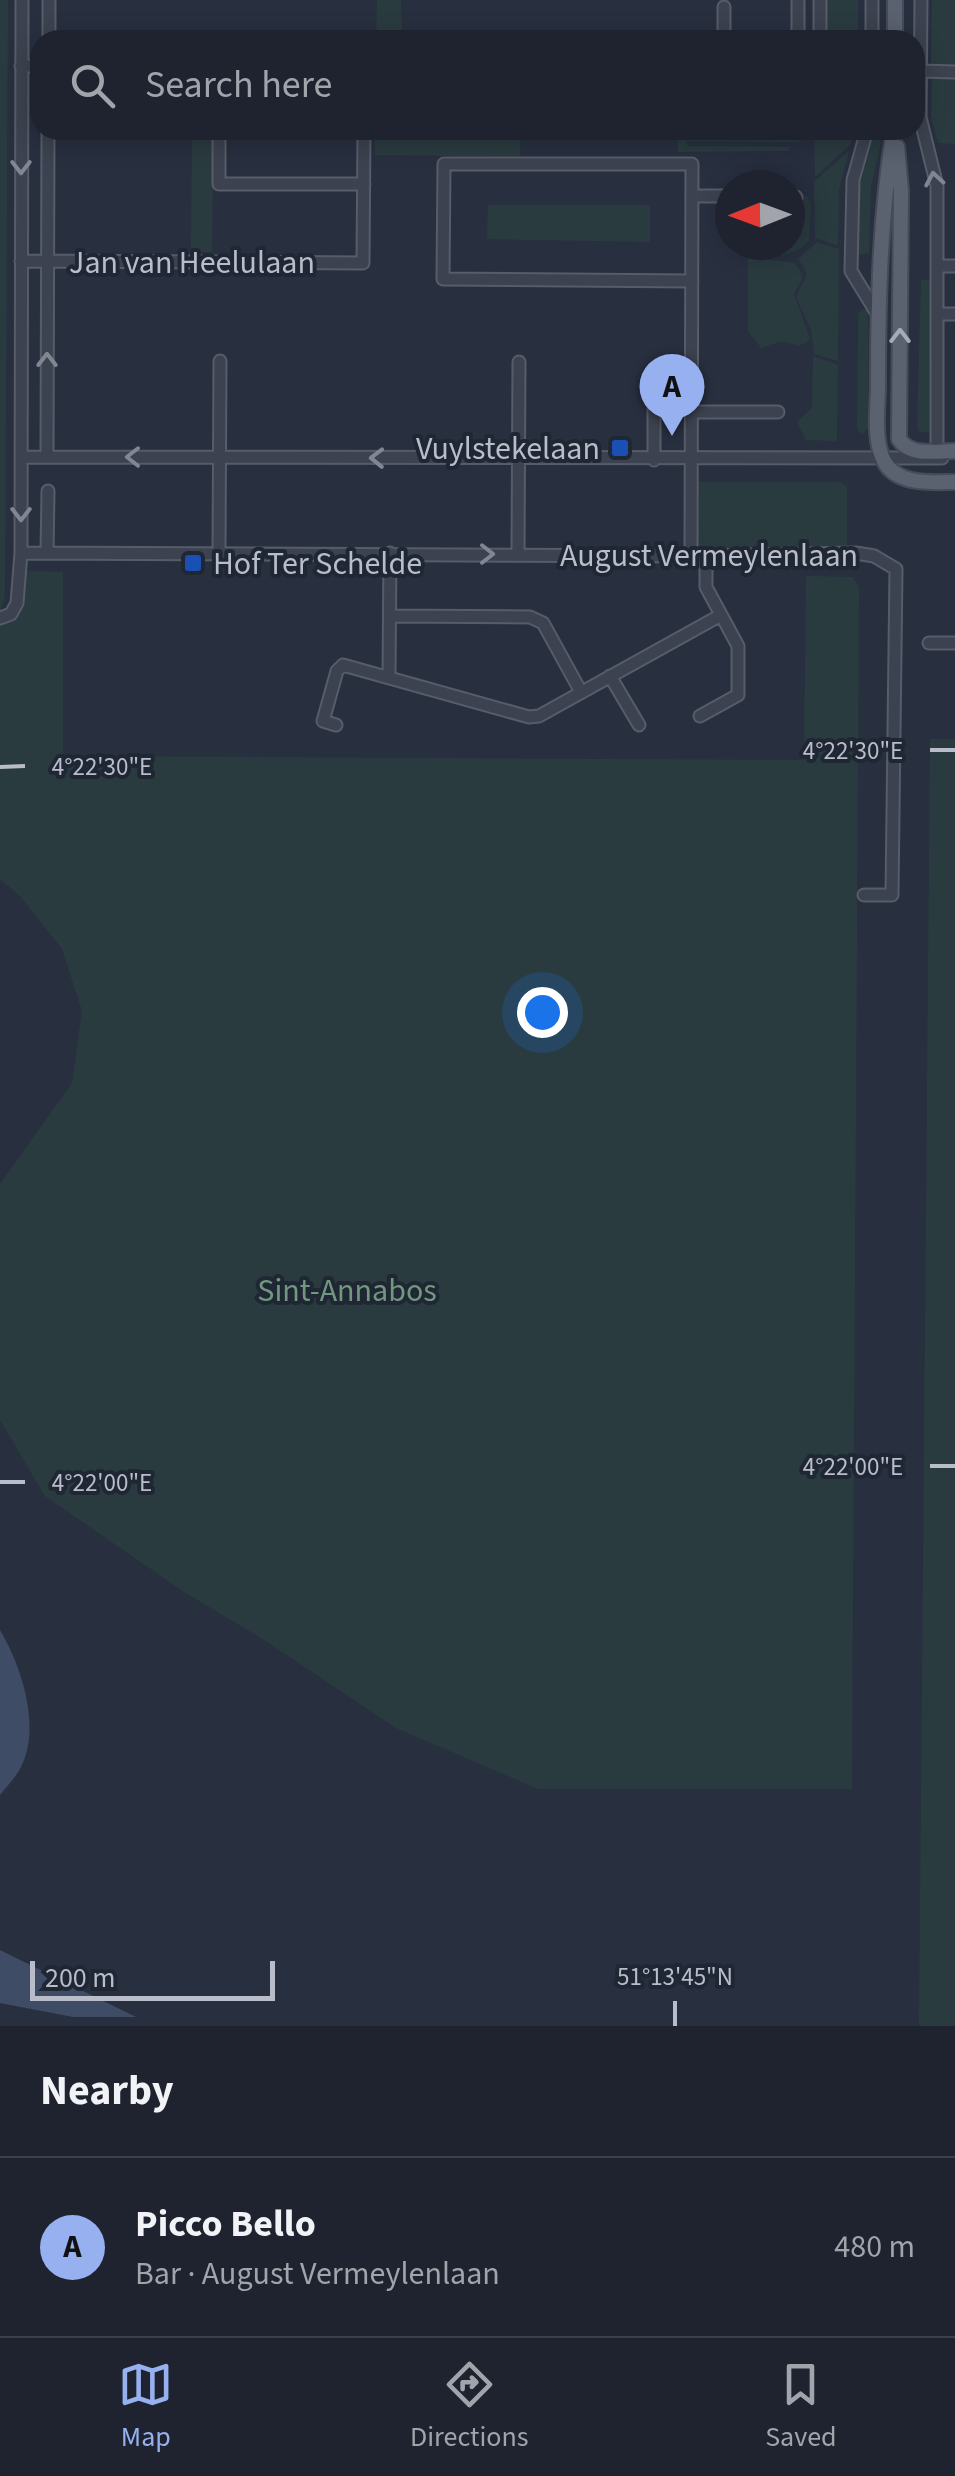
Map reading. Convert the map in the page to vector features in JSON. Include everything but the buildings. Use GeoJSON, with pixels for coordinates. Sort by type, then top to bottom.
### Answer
{"type":"FeatureCollection","features":[{"type":"Feature","properties":{"kind":"main road"},"geometry":{"type":"LineString","coordinates":[[895,0],[895,30]]}},
{"type":"Feature","properties":{"kind":"main road"},"geometry":{"type":"LineString","coordinates":[[893,140],[884,192],[878,433],[887,460],[897,474],[911,480],[951,482]]}},
{"type":"Feature","properties":{"kind":"main road"},"geometry":{"type":"LineString","coordinates":[[896,140],[901,191],[899,439],[906,449],[947,454]]}},
{"type":"Feature","properties":{"kind":"street"},"geometry":{"type":"LineString","coordinates":[[0,618],[11,614],[17,603],[21,553],[22,0]]}},
{"type":"Feature","properties":{"kind":"street"},"geometry":{"type":"LineString","coordinates":[[49,0],[49,30]]}},
{"type":"Feature","properties":{"kind":"street"},"geometry":{"type":"LineString","coordinates":[[798,0],[798,30]]}},
{"type":"Feature","properties":{"kind":"street"},"geometry":{"type":"LineString","coordinates":[[820,0],[820,30]]}},
{"type":"Feature","properties":{"kind":"street"},"geometry":{"type":"LineString","coordinates":[[872,0],[872,30]]}},
{"type":"Feature","properties":{"kind":"street"},"geometry":{"type":"LineString","coordinates":[[920,0],[920,30]]}},
{"type":"Feature","properties":{"kind":"street"},"geometry":{"type":"LineString","coordinates":[[724,7],[724,30]]}},
{"type":"Feature","properties":{"kind":"street"},"geometry":{"type":"LineString","coordinates":[[21,66],[30,66]]}},
{"type":"Feature","properties":{"kind":"street"},"geometry":{"type":"LineString","coordinates":[[925,71],[955,72]]}},
{"type":"Feature","properties":{"kind":"street"},"geometry":{"type":"LineString","coordinates":[[925,137],[937,186],[938,314],[947,454],[938,474],[951,482]]}},
{"type":"Feature","properties":{"kind":"street"},"geometry":{"type":"LineString","coordinates":[[46,457],[48,140]]}},
{"type":"Feature","properties":{"kind":"street"},"geometry":{"type":"LineString","coordinates":[[219,140],[219,184],[364,184],[364,140]]}},
{"type":"Feature","properties":{"kind":"street"},"geometry":{"type":"LineString","coordinates":[[864,140],[853,180],[852,271],[878,315]]}},
{"type":"Feature","properties":{"kind":"street"},"geometry":{"type":"LineString","coordinates":[[691,556],[691,412],[692,281],[692,164],[444,164],[443,279],[692,281]]}},
{"type":"Feature","properties":{"kind":"street","name":"Jan van Heelulaan"},"geometry":{"type":"LineString","coordinates":[[21,261],[364,263],[364,184]]}},
{"type":"Feature","properties":{"kind":"street"},"geometry":{"type":"LineString","coordinates":[[692,196],[715,196]]}},
{"type":"Feature","properties":{"kind":"street"},"geometry":{"type":"LineString","coordinates":[[938,266],[955,266]]}},
{"type":"Feature","properties":{"kind":"street"},"geometry":{"type":"LineString","coordinates":[[938,314],[955,314]]}},
{"type":"Feature","properties":{"kind":"street"},"geometry":{"type":"LineString","coordinates":[[219,554],[220,360]]}},
{"type":"Feature","properties":{"kind":"street","name":"August Vermeylenlaan"},"geometry":{"type":"LineString","coordinates":[[518,554],[520,362]]}},
{"type":"Feature","properties":{"kind":"street"},"geometry":{"type":"LineString","coordinates":[[654,460],[654,384],[660,374]]}},
{"type":"Feature","properties":{"kind":"street"},"geometry":{"type":"LineString","coordinates":[[691,412],[778,412]]}},
{"type":"Feature","properties":{"kind":"street"},"geometry":{"type":"LineString","coordinates":[[887,460],[899,450],[899,439]]}},
{"type":"Feature","properties":{"kind":"street"},"geometry":{"type":"LineString","coordinates":[[21,457],[887,460],[947,454]]}},
{"type":"Feature","properties":{"kind":"street"},"geometry":{"type":"LineString","coordinates":[[47,553],[48,491]]}},
{"type":"Feature","properties":{"kind":"street","name":"August Vermeylenlaan"},"geometry":{"type":"LineString","coordinates":[[21,553],[874,556],[896,568],[892,895],[864,895]]}},
{"type":"Feature","properties":{"kind":"street"},"geometry":{"type":"LineString","coordinates":[[389,676],[390,554]]}},
{"type":"Feature","properties":{"kind":"street"},"geometry":{"type":"LineString","coordinates":[[700,716],[738,695],[738,646],[706,587],[706,556]]}},
{"type":"Feature","properties":{"kind":"street"},"geometry":{"type":"LineString","coordinates":[[336,725],[323,721],[339,667],[347,664],[529,717],[538,716],[721,614]]}},
{"type":"Feature","properties":{"kind":"street"},"geometry":{"type":"LineString","coordinates":[[390,616],[530,617],[543,622],[581,692]]}},
{"type":"Feature","properties":{"kind":"street"},"geometry":{"type":"LineString","coordinates":[[929,643],[955,643]]}},
{"type":"Feature","properties":{"kind":"street"},"geometry":{"type":"LineString","coordinates":[[610,676],[639,726]]}},
{"type":"Feature","properties":{"kind":"green space"},"geometry":{"type":"Polygon","coordinates":[[[0,0],[8,0],[5,597],[0,611],[0,0]]]}},
{"type":"Feature","properties":{"kind":"green space"},"geometry":{"type":"Polygon","coordinates":[[[377,0],[401,0],[402,30],[376,30],[377,0]]]}},
{"type":"Feature","properties":{"kind":"green space"},"geometry":{"type":"Polygon","coordinates":[[[825,0],[858,0],[858,30],[825,30],[825,0]]]}},
{"type":"Feature","properties":{"kind":"green space"},"geometry":{"type":"Polygon","coordinates":[[[932,0],[955,0],[955,67],[931,67],[932,0]]]}},
{"type":"Feature","properties":{"kind":"green space"},"geometry":{"type":"Polygon","coordinates":[[[932,78],[955,78],[955,144],[938,143],[931,118],[932,78]]]}},
{"type":"Feature","properties":{"kind":"green space"},"geometry":{"type":"Polygon","coordinates":[[[192,140],[214,140],[212,252],[191,252],[192,140]]]}},
{"type":"Feature","properties":{"kind":"green space"},"geometry":{"type":"Polygon","coordinates":[[[375,140],[521,140],[520,157],[375,155],[375,140]]]}},
{"type":"Feature","properties":{"kind":"green space"},"geometry":{"type":"Polygon","coordinates":[[[678,140],[800,142],[687,141],[687,146],[789,147],[789,151],[678,152],[678,140]]]}},
{"type":"Feature","properties":{"kind":"green space"},"geometry":{"type":"Polygon","coordinates":[[[814,140],[851,140],[850,145],[815,177],[814,140]]]}},
{"type":"Feature","properties":{"kind":"green space"},"geometry":{"type":"Polygon","coordinates":[[[872,140],[882,140],[871,186],[869,254],[858,254],[858,193],[872,140]]]}},
{"type":"Feature","properties":{"kind":"green space"},"geometry":{"type":"Polygon","coordinates":[[[849,151],[839,190],[836,245],[815,238],[814,182],[849,151]]]}},
{"type":"Feature","properties":{"kind":"green space"},"geometry":{"type":"Polygon","coordinates":[[[805,196],[811,206],[809,241],[805,244],[805,196]]]}},
{"type":"Feature","properties":{"kind":"green space"},"geometry":{"type":"Polygon","coordinates":[[[488,205],[650,205],[650,242],[487,239],[488,205]]]}},
{"type":"Feature","properties":{"kind":"green space"},"geometry":{"type":"Polygon","coordinates":[[[817,242],[839,249],[838,361],[814,354],[811,330],[796,297],[807,274],[799,260],[805,260],[805,252],[817,242]]]}},
{"type":"Feature","properties":{"kind":"green space"},"geometry":{"type":"Polygon","coordinates":[[[748,260],[792,262],[802,279],[794,294],[810,339],[800,345],[780,342],[761,348],[748,331],[748,260]]]}},
{"type":"Feature","properties":{"kind":"green space"},"geometry":{"type":"Polygon","coordinates":[[[921,280],[930,280],[929,432],[920,432],[917,427],[921,280]]]}},
{"type":"Feature","properties":{"kind":"green space"},"geometry":{"type":"Polygon","coordinates":[[[868,307],[869,427],[863,434],[857,430],[858,318],[859,312],[868,307]]]}},
{"type":"Feature","properties":{"kind":"green space"},"geometry":{"type":"Polygon","coordinates":[[[813,356],[838,365],[837,441],[806,440],[797,422],[812,408],[813,356]]]}},
{"type":"Feature","properties":{"kind":"green space"},"geometry":{"type":"Polygon","coordinates":[[[696,482],[840,482],[847,487],[847,549],[697,548],[696,482]]]}},
{"type":"Feature","properties":{"kind":"green space","name":"Sint-Annabos"},"geometry":{"type":"Polygon","coordinates":[[[24,571],[63,572],[63,756],[804,760],[806,576],[853,577],[859,587],[852,1789],[538,1789],[396,1728],[266,1641],[184,1592],[45,1496],[0,1420],[0,1184],[72,1083],[82,1011],[62,949],[20,896],[0,879],[0,624],[20,611],[24,571]]]}},
{"type":"Feature","properties":{"kind":"green space"},"geometry":{"type":"Polygon","coordinates":[[[930,739],[955,739],[955,2026],[919,2026],[930,739]]]}},
{"type":"Feature","properties":{"kind":"water"},"geometry":{"type":"Polygon","coordinates":[[[0,1630],[16,1662],[27,1698],[29,1736],[20,1769],[0,1795],[0,1630]]]}},
{"type":"Feature","properties":{"kind":"water"},"geometry":{"type":"Polygon","coordinates":[[[0,1950],[136,2017],[73,2017],[0,2003],[0,1950]]]}},
{"type":"Feature","properties":{"kind":"place","name":"Picco Bello"},"geometry":{"type":"Point","coordinates":[672,436]}},
{"type":"Feature","properties":{"kind":"place","name":"Vuylstekelaan"},"geometry":{"type":"Point","coordinates":[620,448]}},
{"type":"Feature","properties":{"kind":"place","name":"Hof Ter Schelde"},"geometry":{"type":"Point","coordinates":[193,563]}}]}
